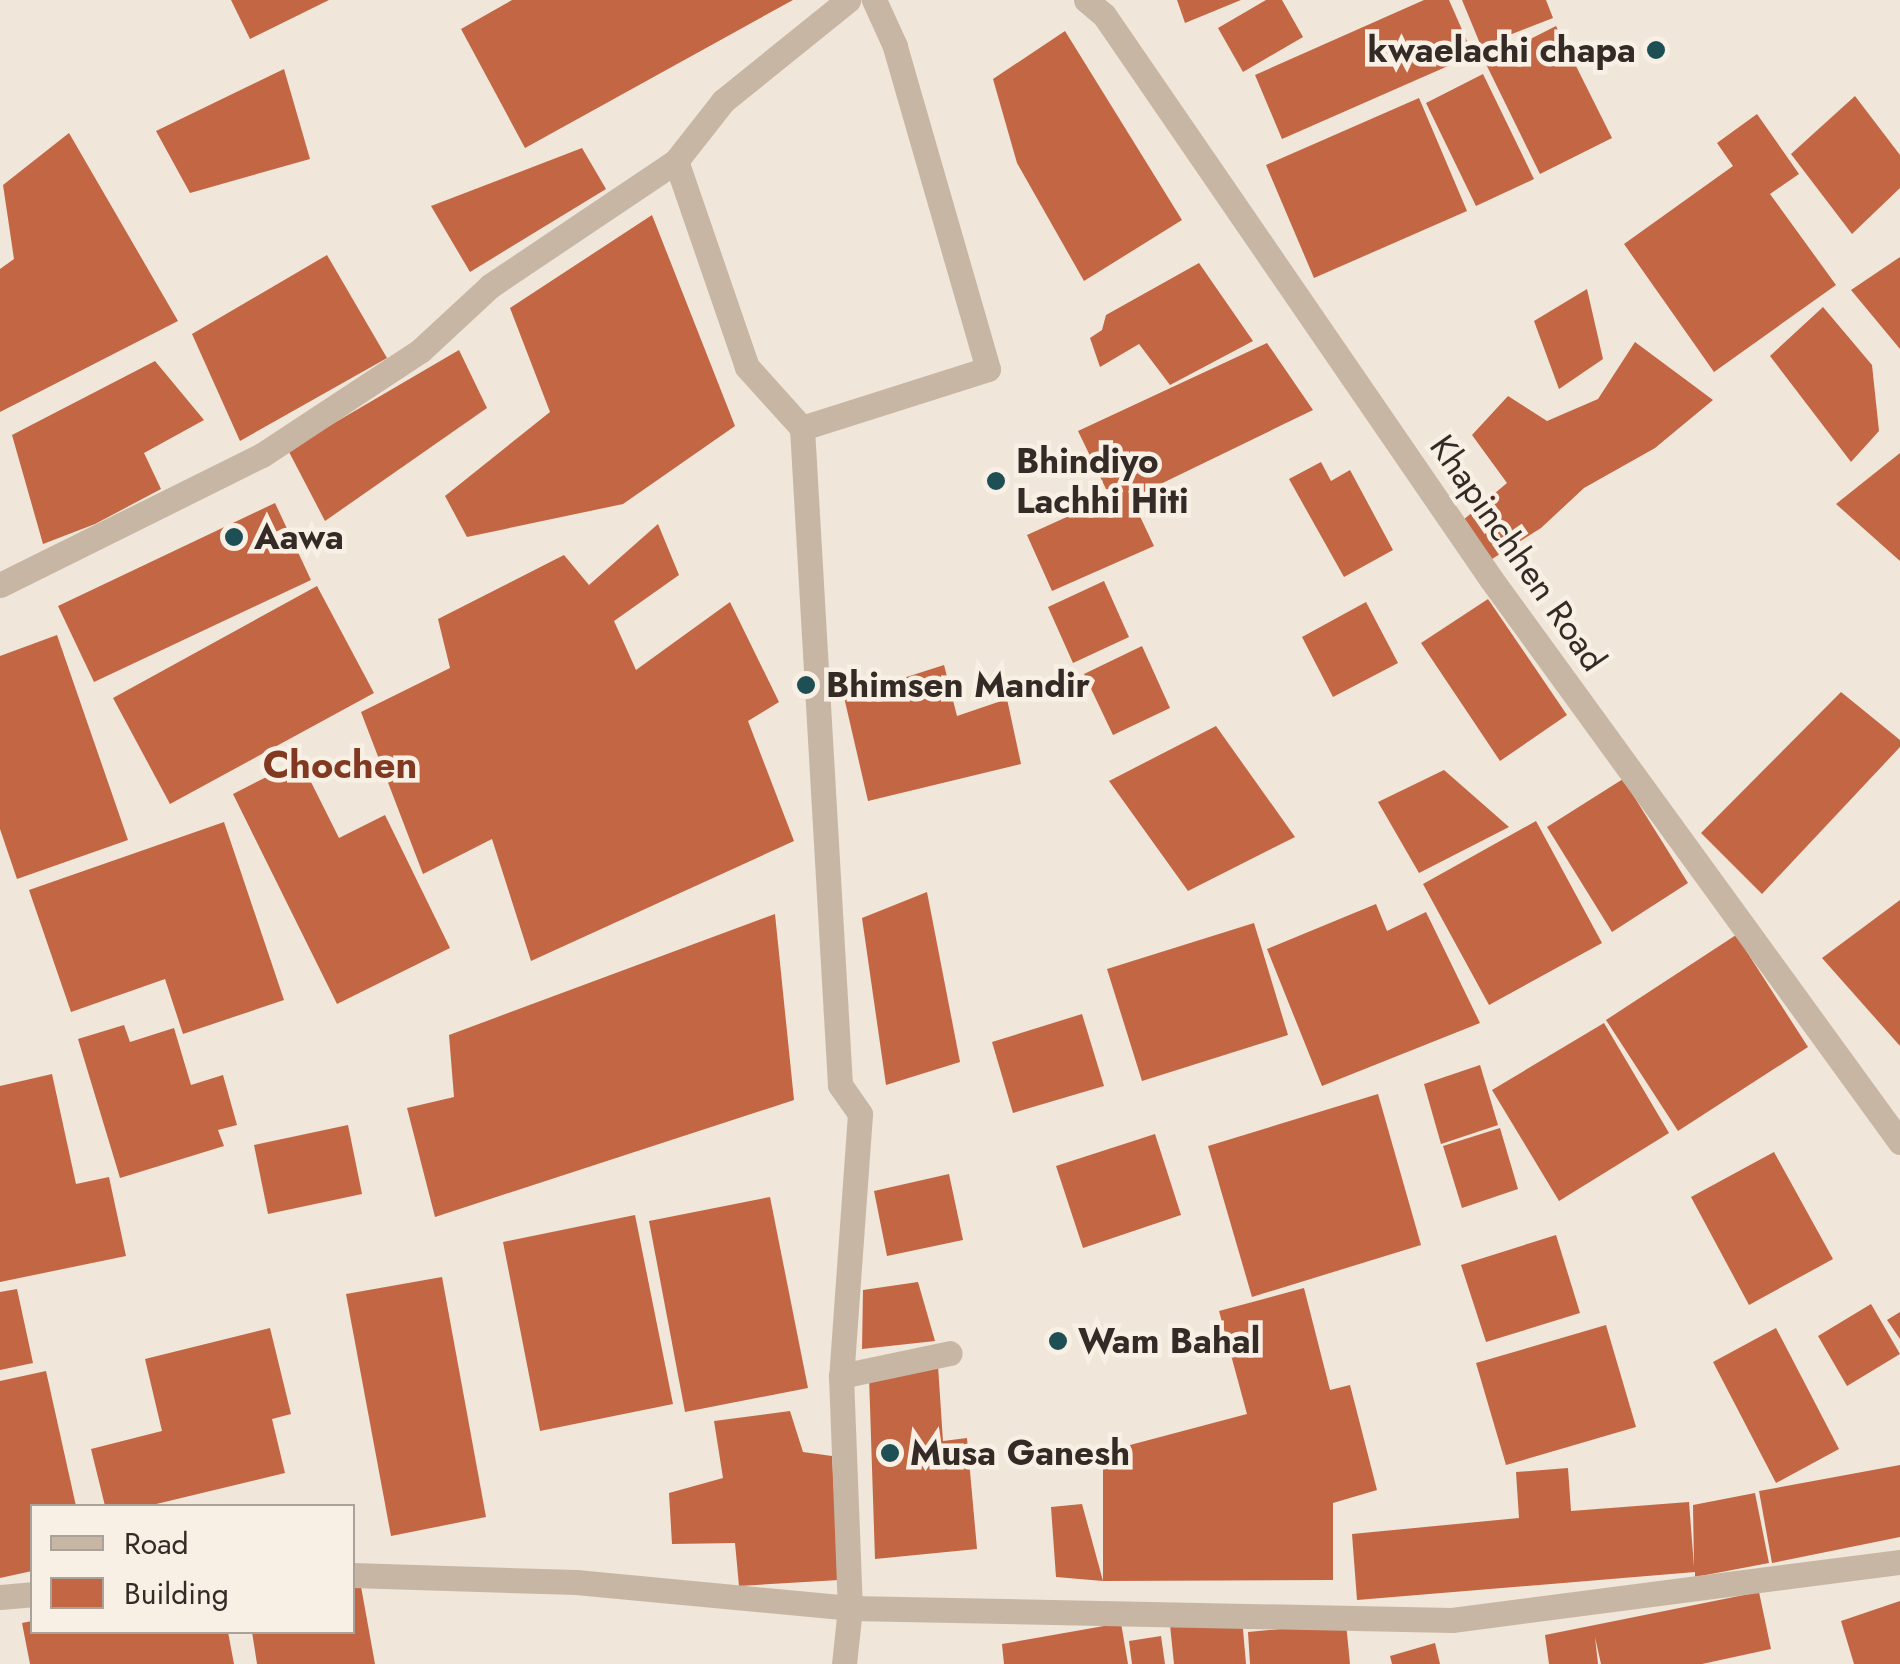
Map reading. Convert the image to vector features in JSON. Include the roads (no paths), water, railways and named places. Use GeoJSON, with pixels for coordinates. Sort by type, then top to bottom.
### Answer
{"type":"FeatureCollection","features":[{"type":"Feature","properties":{"kind":"street"},"geometry":{"type":"LineString","coordinates":[[0,584],[262,455],[421,350],[490,286],[676,161],[723,101],[848,0]]}},
{"type":"Feature","properties":{"kind":"street"},"geometry":{"type":"LineString","coordinates":[[802,428],[988,369],[894,46],[874,0]]}},
{"type":"Feature","properties":{"kind":"street","name":"Khapinchhen Road"},"geometry":{"type":"LineString","coordinates":[[1086,0],[1104,16],[1490,579],[1900,1142]]}},
{"type":"Feature","properties":{"kind":"street"},"geometry":{"type":"LineString","coordinates":[[676,161],[747,367],[802,428],[840,1085],[860,1114],[841,1376],[850,1608],[844,1664]]}},
{"type":"Feature","properties":{"kind":"street"},"geometry":{"type":"LineString","coordinates":[[841,1376],[950,1353]]}},
{"type":"Feature","properties":{"kind":"street"},"geometry":{"type":"LineString","coordinates":[[355,1576],[576,1582],[850,1608],[1452,1620],[1900,1562]]}},
{"type":"Feature","properties":{"kind":"street"},"geometry":{"type":"LineString","coordinates":[[0,1597],[30,1594]]}},
{"type":"Feature","properties":{"kind":"place","name":"kwaelachi chapa"},"geometry":{"type":"Point","coordinates":[1656,50]}},
{"type":"Feature","properties":{"kind":"place","name":"Bhindiyo Lachhi Hiti"},"geometry":{"type":"Point","coordinates":[996,481]}},
{"type":"Feature","properties":{"kind":"place","name":"Aawa"},"geometry":{"type":"Point","coordinates":[234,537]}},
{"type":"Feature","properties":{"kind":"place","name":"Bhimsen Mandir"},"geometry":{"type":"Point","coordinates":[806,685]}},
{"type":"Feature","properties":{"kind":"place","name":"Wam Bahal"},"geometry":{"type":"Point","coordinates":[1058,1341]}},
{"type":"Feature","properties":{"kind":"place","name":"Musa Ganesh"},"geometry":{"type":"Point","coordinates":[890,1453]}},
{"type":"Feature","properties":{"kind":"district","name":"Chochen"},"geometry":{"type":"Point","coordinates":[340,765]}}]}
